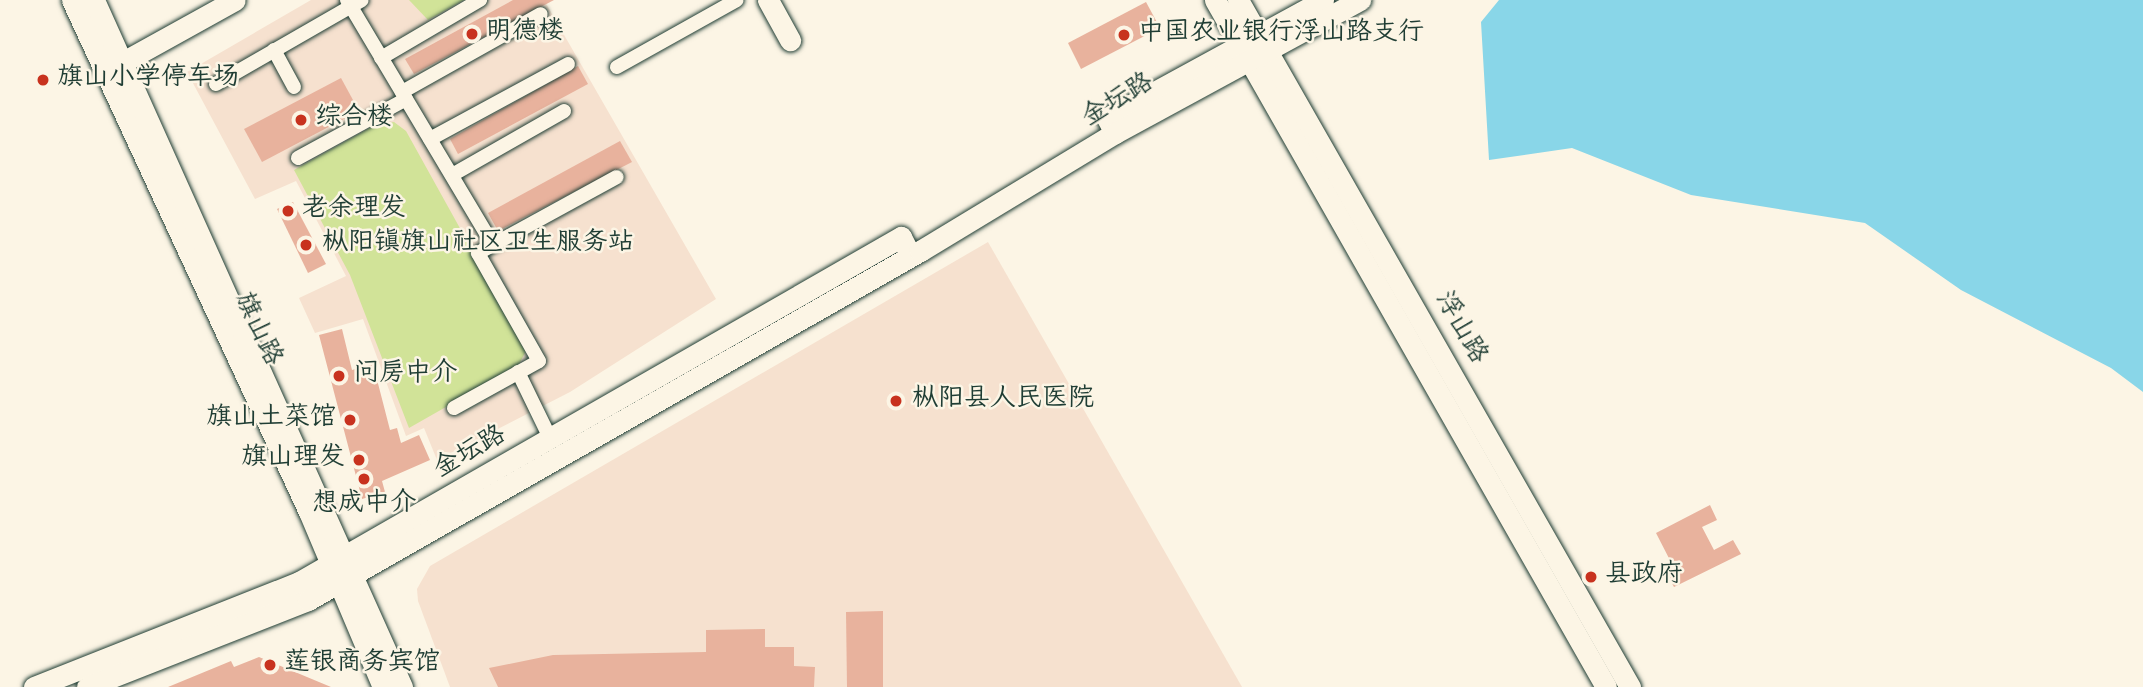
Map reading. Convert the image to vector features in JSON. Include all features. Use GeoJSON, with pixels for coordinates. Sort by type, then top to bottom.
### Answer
{"type":"FeatureCollection","features":[{"type":"Feature","properties":{"kind":"main road","name":"旗山路"},"geometry":{"type":"LineString","coordinates":[[72,0],[115,67]]}},
{"type":"Feature","properties":{"kind":"main road","name":"旗山路"},"geometry":{"type":"LineString","coordinates":[[94,0],[115,67],[343,569],[402,687]]}},
{"type":"Feature","properties":{"kind":"main road"},"geometry":{"type":"LineString","coordinates":[[115,67],[235,0]]}},
{"type":"Feature","properties":{"kind":"main road"},"geometry":{"type":"LineString","coordinates":[[768,0],[790,40]]}},
{"type":"Feature","properties":{"kind":"main road","name":"浮山路"},"geometry":{"type":"LineString","coordinates":[[1215,0],[1254,48],[1630,687]]}},
{"type":"Feature","properties":{"kind":"main road","name":"浮山路"},"geometry":{"type":"LineString","coordinates":[[1238,0],[1254,48],[1606,687]]}},
{"type":"Feature","properties":{"kind":"main road","name":"金坛路"},"geometry":{"type":"LineString","coordinates":[[1254,48],[1322,0]]}},
{"type":"Feature","properties":{"kind":"main road","name":"金坛路"},"geometry":{"type":"LineString","coordinates":[[34,687],[343,569],[551,440],[905,245],[1079,159],[1111,125],[1254,48],[1360,0]]}},
{"type":"Feature","properties":{"kind":"main road","name":"金坛路"},"geometry":{"type":"LineString","coordinates":[[87,687],[343,569],[905,245]]}},
{"type":"Feature","properties":{"kind":"main road","name":"旗山路"},"geometry":{"type":"LineString","coordinates":[[343,569],[383,687]]}},
{"type":"Feature","properties":{"kind":"street"},"geometry":{"type":"LineString","coordinates":[[381,58],[480,0]]}},
{"type":"Feature","properties":{"kind":"street"},"geometry":{"type":"LineString","coordinates":[[617,67],[737,0]]}},
{"type":"Feature","properties":{"kind":"street"},"geometry":{"type":"LineString","coordinates":[[216,84],[353,2],[381,58],[493,245]]}},
{"type":"Feature","properties":{"kind":"street"},"geometry":{"type":"LineString","coordinates":[[298,158],[541,13]]}},
{"type":"Feature","properties":{"kind":"street"},"geometry":{"type":"LineString","coordinates":[[274,50],[294,87]]}},
{"type":"Feature","properties":{"kind":"street"},"geometry":{"type":"LineString","coordinates":[[430,139],[568,64]]}},
{"type":"Feature","properties":{"kind":"street"},"geometry":{"type":"LineString","coordinates":[[452,175],[564,111]]}},
{"type":"Feature","properties":{"kind":"street"},"geometry":{"type":"LineString","coordinates":[[454,408],[539,361],[478,253],[617,177]]}},
{"type":"Feature","properties":{"kind":"street"},"geometry":{"type":"LineString","coordinates":[[518,372],[551,440]]}},
{"type":"Feature","properties":{"kind":"shaded area"},"geometry":{"type":"Polygon","coordinates":[[[311,0],[544,0],[716,299],[570,392],[437,460],[424,428],[406,436],[363,319],[315,333],[299,298],[346,276],[296,181],[255,199],[187,72],[311,0]]]}},
{"type":"Feature","properties":{"kind":"shaded area","name":"枞阳县人民医院"},"geometry":{"type":"Polygon","coordinates":[[[988,242],[1242,687],[450,687],[418,601],[417,589],[430,566],[988,242]]]}},
{"type":"Feature","properties":{"kind":"green space"},"geometry":{"type":"Polygon","coordinates":[[[409,0],[464,0],[428,20],[409,0]]]}},
{"type":"Feature","properties":{"kind":"green space"},"geometry":{"type":"Polygon","coordinates":[[[394,122],[406,131],[527,349],[518,366],[409,428],[350,275],[294,170],[375,125],[394,122]]]}},
{"type":"Feature","properties":{"kind":"water"},"geometry":{"type":"Polygon","coordinates":[[[1499,0],[2143,0],[2143,392],[2111,368],[1961,290],[1865,223],[1691,195],[1572,148],[1489,160],[1481,22],[1499,0]]]}},
{"type":"Feature","properties":{"kind":"building","name":"明德楼"},"geometry":{"type":"Polygon","coordinates":[[[513,0],[554,0],[414,74],[405,59],[513,0]]]}},
{"type":"Feature","properties":{"kind":"building"},"geometry":{"type":"Polygon","coordinates":[[[1146,2],[1160,28],[1081,69],[1068,43],[1146,2]]]}},
{"type":"Feature","properties":{"kind":"building"},"geometry":{"type":"Polygon","coordinates":[[[578,66],[588,84],[458,154],[450,139],[578,66]]]}},
{"type":"Feature","properties":{"kind":"building","name":"综合楼"},"geometry":{"type":"Polygon","coordinates":[[[341,78],[359,111],[262,162],[244,129],[341,78]]]}},
{"type":"Feature","properties":{"kind":"building"},"geometry":{"type":"Polygon","coordinates":[[[620,141],[632,162],[498,231],[488,213],[620,141]]]}},
{"type":"Feature","properties":{"kind":"building"},"geometry":{"type":"Polygon","coordinates":[[[293,202],[326,264],[308,273],[277,209],[293,202]]]}},
{"type":"Feature","properties":{"kind":"building"},"geometry":{"type":"Polygon","coordinates":[[[342,329],[352,370],[373,364],[390,430],[397,428],[401,443],[419,435],[430,460],[382,481],[385,492],[362,499],[319,335],[342,329]]]}},
{"type":"Feature","properties":{"kind":"building"},"geometry":{"type":"Polygon","coordinates":[[[1710,505],[1717,520],[1702,527],[1714,550],[1733,540],[1741,554],[1674,587],[1667,574],[1675,570],[1656,533],[1710,505]]]}},
{"type":"Feature","properties":{"kind":"building"},"geometry":{"type":"Polygon","coordinates":[[[883,611],[883,687],[847,687],[846,612],[883,611]]]}},
{"type":"Feature","properties":{"kind":"building"},"geometry":{"type":"Polygon","coordinates":[[[765,629],[765,647],[794,647],[794,666],[815,667],[814,687],[498,687],[489,668],[553,655],[706,652],[706,630],[765,629]]]}},
{"type":"Feature","properties":{"kind":"building"},"geometry":{"type":"Polygon","coordinates":[[[259,657],[331,687],[168,687],[231,661],[234,667],[259,657]]]}},
{"type":"Feature","properties":{"kind":"place","name":"明德楼"},"geometry":{"type":"Point","coordinates":[472,34]}},
{"type":"Feature","properties":{"kind":"place","name":"中国农业银行浮山路支行"},"geometry":{"type":"Point","coordinates":[1124,35]}},
{"type":"Feature","properties":{"kind":"place","name":"旗山小学停车场"},"geometry":{"type":"Point","coordinates":[43,80]}},
{"type":"Feature","properties":{"kind":"place","name":"综合楼"},"geometry":{"type":"Point","coordinates":[301,120]}},
{"type":"Feature","properties":{"kind":"place","name":"老余理发"},"geometry":{"type":"Point","coordinates":[288,211]}},
{"type":"Feature","properties":{"kind":"place","name":"枞阳镇旗山社区卫生服务站"},"geometry":{"type":"Point","coordinates":[306,245]}},
{"type":"Feature","properties":{"kind":"place","name":"问房中介"},"geometry":{"type":"Point","coordinates":[339,376]}},
{"type":"Feature","properties":{"kind":"place","name":"枞阳县人民医院"},"geometry":{"type":"Point","coordinates":[896,401]}},
{"type":"Feature","properties":{"kind":"place","name":"旗山土菜馆"},"geometry":{"type":"Point","coordinates":[350,420]}},
{"type":"Feature","properties":{"kind":"place","name":"旗山理发"},"geometry":{"type":"Point","coordinates":[359,460]}},
{"type":"Feature","properties":{"kind":"place","name":"想成中介"},"geometry":{"type":"Point","coordinates":[364,479]}},
{"type":"Feature","properties":{"kind":"place","name":"县政府"},"geometry":{"type":"Point","coordinates":[1591,577]}},
{"type":"Feature","properties":{"kind":"place","name":"莲银商务宾馆"},"geometry":{"type":"Point","coordinates":[270,665]}}]}
